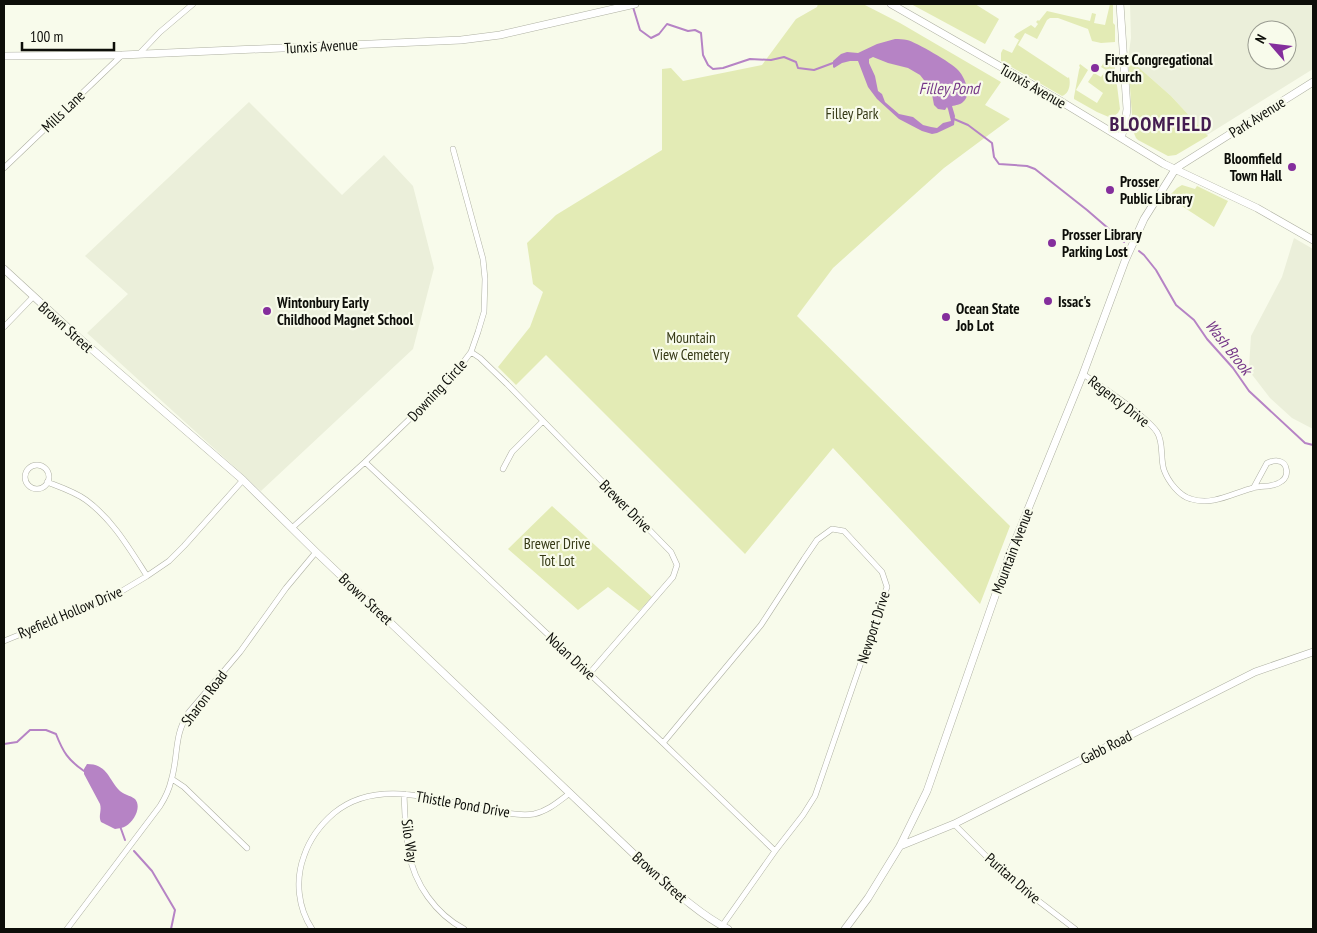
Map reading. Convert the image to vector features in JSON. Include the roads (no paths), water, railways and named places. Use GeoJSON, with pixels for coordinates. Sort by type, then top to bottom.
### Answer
{"type":"FeatureCollection","features":[{"type":"Feature","properties":{"kind":"main road","name":"Tunxis Avenue"},"geometry":{"type":"LineString","coordinates":[[4,56],[139,54],[461,40],[500,36],[632,4]]}},
{"type":"Feature","properties":{"kind":"main road","name":"Tunxis Avenue"},"geometry":{"type":"LineString","coordinates":[[890,4],[1057,99],[1164,164],[1176,168],[1257,208],[1313,240]]}},
{"type":"Feature","properties":{"kind":"main road"},"geometry":{"type":"LineString","coordinates":[[1120,4],[1127,110],[1121,138]]}},
{"type":"Feature","properties":{"kind":"main road","name":"Park Avenue"},"geometry":{"type":"LineString","coordinates":[[1176,168],[1313,82]]}},
{"type":"Feature","properties":{"kind":"main road","name":"Mountain Avenue"},"geometry":{"type":"LineString","coordinates":[[845,929],[868,898],[900,846],[927,790],[1009,556],[1083,374],[1125,261],[1144,219],[1176,168]]}},
{"type":"Feature","properties":{"kind":"main road","name":"Brown Street"},"geometry":{"type":"LineString","coordinates":[[4,268],[86,345],[243,480],[316,552],[682,897],[703,914],[725,928]]}},
{"type":"Feature","properties":{"kind":"main road","name":"Gabb Road"},"geometry":{"type":"LineString","coordinates":[[900,846],[954,824],[1255,672],[1313,652]]}},
{"type":"Feature","properties":{"kind":"street"},"geometry":{"type":"LineString","coordinates":[[139,54],[160,32],[193,4]]}},
{"type":"Feature","properties":{"kind":"street","name":"Mills Lane"},"geometry":{"type":"LineString","coordinates":[[4,168],[122,54]]}},
{"type":"Feature","properties":{"kind":"street","name":"Downing Circle"},"geometry":{"type":"LineString","coordinates":[[292,528],[365,462],[449,381],[471,352],[484,312],[485,278],[483,259],[453,149]]}},
{"type":"Feature","properties":{"kind":"street"},"geometry":{"type":"LineString","coordinates":[[4,327],[33,297]]}},
{"type":"Feature","properties":{"kind":"street","name":"Brewer Drive"},"geometry":{"type":"LineString","coordinates":[[471,352],[480,358],[671,552],[676,565],[673,577],[589,674]]}},
{"type":"Feature","properties":{"kind":"street","name":"Regency Drive"},"geometry":{"type":"LineString","coordinates":[[1083,374],[1134,410],[1158,433],[1164,470],[1174,488],[1183,497],[1203,502],[1235,495],[1254,488],[1276,485],[1284,480],[1287,474],[1284,464],[1278,461],[1267,463],[1254,488]]}},
{"type":"Feature","properties":{"kind":"street"},"geometry":{"type":"LineString","coordinates":[[503,469],[512,452],[543,421]]}},
{"type":"Feature","properties":{"kind":"street","name":"Nolan Drive"},"geometry":{"type":"LineString","coordinates":[[365,462],[775,851]]}},
{"type":"Feature","properties":{"kind":"street"},"geometry":{"type":"LineString","coordinates":[[36,465],[43,467],[48,472],[47,482],[40,488],[31,487],[26,479],[27,470],[36,465]]}},
{"type":"Feature","properties":{"kind":"street","name":"Ryefield Hollow Drive"},"geometry":{"type":"LineString","coordinates":[[4,641],[112,597],[147,576],[169,561],[184,546],[243,480]]}},
{"type":"Feature","properties":{"kind":"street"},"geometry":{"type":"LineString","coordinates":[[47,482],[85,499],[97,509],[117,530],[147,576]]}},
{"type":"Feature","properties":{"kind":"street","name":"Newport Drive"},"geometry":{"type":"LineString","coordinates":[[663,743],[761,625],[818,540],[832,529],[844,532],[882,572],[887,587],[815,796],[775,851],[725,928]]}},
{"type":"Feature","properties":{"kind":"street","name":"Sharon Road"},"geometry":{"type":"LineString","coordinates":[[66,929],[160,806],[168,792],[172,780],[180,729],[189,712],[240,652],[286,588],[316,552]]}},
{"type":"Feature","properties":{"kind":"street"},"geometry":{"type":"LineString","coordinates":[[172,780],[184,787],[247,848]]}},
{"type":"Feature","properties":{"kind":"street","name":"Thistle Pond Drive"},"geometry":{"type":"LineString","coordinates":[[312,929],[308,924],[301,905],[299,871],[310,840],[319,827],[347,804],[373,796],[404,794],[488,811],[523,815],[534,814],[544,810],[570,793]]}},
{"type":"Feature","properties":{"kind":"street","name":"Silo Way"},"geometry":{"type":"LineString","coordinates":[[404,794],[409,854],[418,880],[440,912],[464,929]]}},
{"type":"Feature","properties":{"kind":"street","name":"Puritan Drive"},"geometry":{"type":"LineString","coordinates":[[954,824],[1006,876],[1074,929]]}},
{"type":"Feature","properties":{"kind":"water","name":"Filley Pond"},"geometry":{"type":"Polygon","coordinates":[[[895,39],[907,40],[934,53],[958,70],[965,81],[967,95],[962,103],[952,106],[955,116],[954,125],[932,134],[922,131],[899,119],[877,99],[868,87],[858,61],[850,61],[833,67],[833,61],[841,54],[847,52],[858,53],[877,44],[895,39]],[[873,57],[869,59],[878,91],[882,94],[885,102],[899,114],[913,117],[923,125],[937,128],[943,123],[951,121],[947,107],[945,110],[938,109],[934,105],[931,89],[920,75],[908,68],[873,57]]]}},
{"type":"Feature","properties":{"kind":"water"},"geometry":{"type":"Polygon","coordinates":[[[87,764],[103,769],[120,791],[137,802],[136,814],[126,826],[115,829],[101,822],[100,804],[84,774],[87,764]]]}},
{"type":"Feature","properties":{"kind":"waterway","name":"Wash Brook"},"geometry":{"type":"LineString","coordinates":[[633,7],[640,30],[651,38],[659,34],[667,24],[701,33],[703,55],[708,65],[713,69],[723,68],[750,59],[771,60],[784,57],[796,62],[798,68],[814,70],[833,63]]}},
{"type":"Feature","properties":{"kind":"waterway","name":"Wash Brook"},"geometry":{"type":"LineString","coordinates":[[954,119],[968,125],[992,143],[994,157],[999,164],[1027,166],[1035,169],[1124,242]]}},
{"type":"Feature","properties":{"kind":"waterway","name":"Wash Brook"},"geometry":{"type":"LineString","coordinates":[[1139,251],[1156,270],[1176,305],[1194,320],[1249,391],[1305,443],[1313,445]]}},
{"type":"Feature","properties":{"kind":"waterway"},"geometry":{"type":"LineString","coordinates":[[4,744],[17,742],[30,730],[46,730],[56,734],[67,755],[84,771]]}},
{"type":"Feature","properties":{"kind":"waterway"},"geometry":{"type":"LineString","coordinates":[[120,826],[125,840]]}},
{"type":"Feature","properties":{"kind":"waterway"},"geometry":{"type":"LineString","coordinates":[[134,851],[152,871],[175,910],[171,929]]}},
{"type":"Feature","properties":{"kind":"place","name":"First Congregational Church"},"geometry":{"type":"Point","coordinates":[1095,68]}},
{"type":"Feature","properties":{"kind":"place","name":"Bloomfield Town Hall"},"geometry":{"type":"Point","coordinates":[1292,167]}},
{"type":"Feature","properties":{"kind":"place","name":"Prosser Public Library"},"geometry":{"type":"Point","coordinates":[1110,190]}},
{"type":"Feature","properties":{"kind":"place","name":"Prosser Library Parking Lost"},"geometry":{"type":"Point","coordinates":[1052,243]}},
{"type":"Feature","properties":{"kind":"place","name":"Issac's"},"geometry":{"type":"Point","coordinates":[1048,301]}},
{"type":"Feature","properties":{"kind":"place","name":"Wintonbury Early Childhood Magnet School"},"geometry":{"type":"Point","coordinates":[267,311]}},
{"type":"Feature","properties":{"kind":"place","name":"Ocean State Job Lot"},"geometry":{"type":"Point","coordinates":[946,317]}},
{"type":"Feature","properties":{"kind":"district","name":"BLOOMFIELD"},"geometry":{"type":"Point","coordinates":[1161,124]}},
{"type":"Feature","properties":{"kind":"park label","name":"Filley Park"},"geometry":{"type":"Point","coordinates":[852,113]}},
{"type":"Feature","properties":{"kind":"park label","name":"Mountain View Cemetery"},"geometry":{"type":"Point","coordinates":[691,346]}},
{"type":"Feature","properties":{"kind":"park label","name":"Brewer Drive Tot Lot"},"geometry":{"type":"Point","coordinates":[557,552]}}]}
